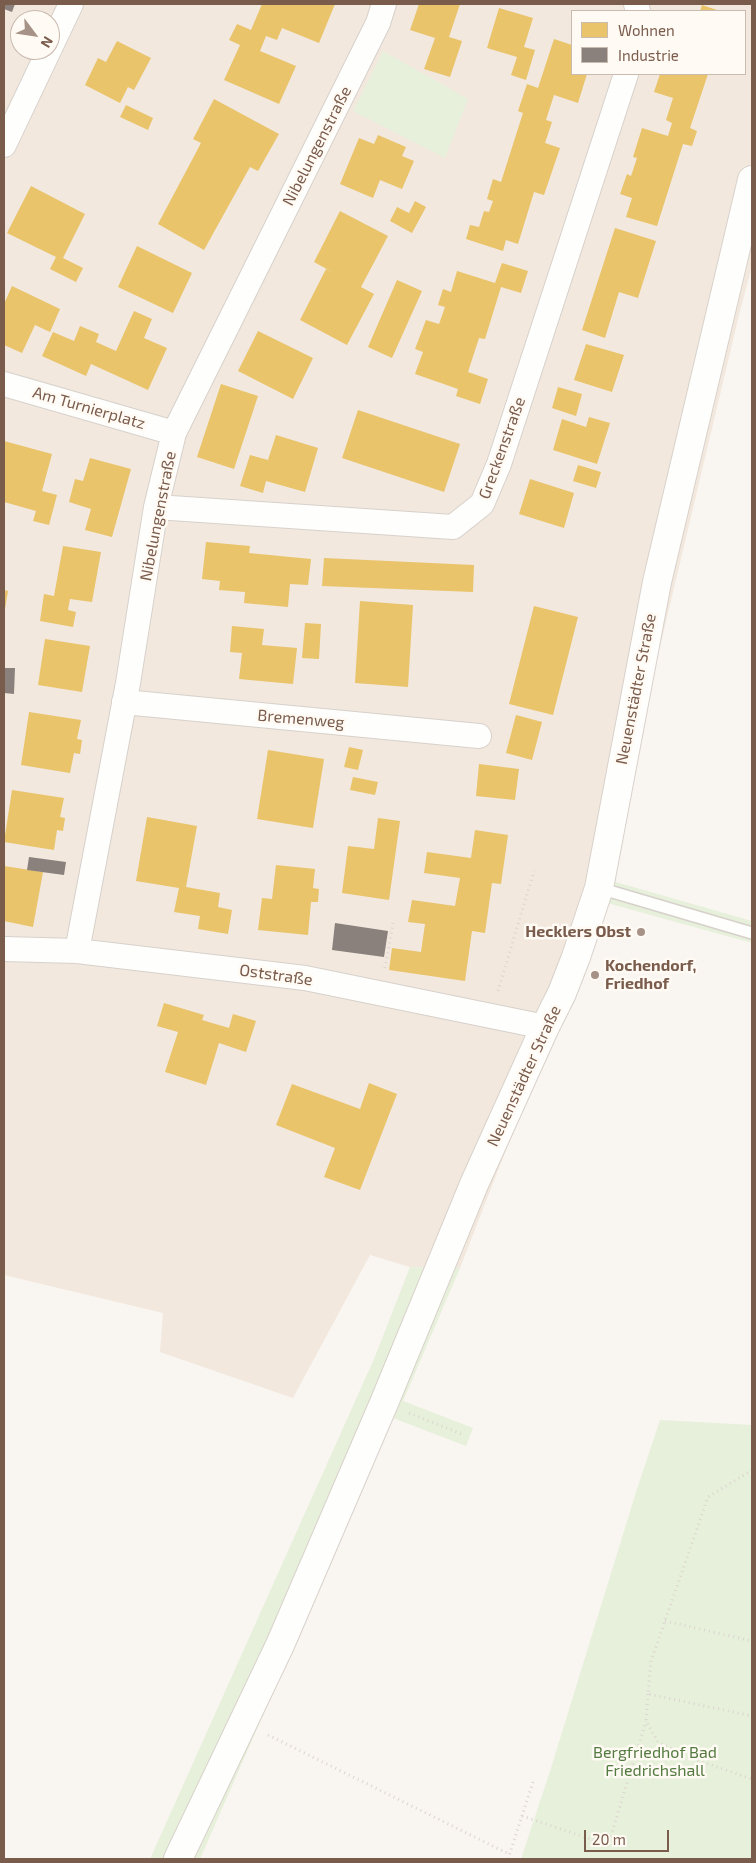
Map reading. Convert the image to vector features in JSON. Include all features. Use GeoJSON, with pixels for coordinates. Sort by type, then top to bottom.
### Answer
{"type":"FeatureCollection","features":[{"type":"Feature","properties":{"kind":"main road","name":"Neuenstädter Straße"},"geometry":{"type":"LineString","coordinates":[[178,1859],[280,1645],[384,1403],[475,1182],[562,993],[599,888],[657,582],[752,180]]}},
{"type":"Feature","properties":{"kind":"street"},"geometry":{"type":"LineString","coordinates":[[4,145],[71,4]]}},
{"type":"Feature","properties":{"kind":"street","name":"Nibelungenstraße"},"geometry":{"type":"LineString","coordinates":[[77,951],[124,702],[156,507],[174,433],[378,23],[384,4]]}},
{"type":"Feature","properties":{"kind":"street","name":"Greckenstraße"},"geometry":{"type":"LineString","coordinates":[[156,507],[453,527],[482,504],[499,464],[626,75]]}},
{"type":"Feature","properties":{"kind":"street","name":"Am Turnierplatz"},"geometry":{"type":"LineString","coordinates":[[4,384],[174,433]]}},
{"type":"Feature","properties":{"kind":"street","name":"Bremenweg"},"geometry":{"type":"LineString","coordinates":[[124,702],[479,736]]}},
{"type":"Feature","properties":{"kind":"street","name":"Oststraße"},"geometry":{"type":"LineString","coordinates":[[4,949],[77,951],[305,978],[545,1027]]}},
{"type":"Feature","properties":{"kind":"lane"},"geometry":{"type":"LineString","coordinates":[[599,888],[752,933]]}},
{"type":"Feature","properties":{"kind":"path"},"geometry":{"type":"LineString","coordinates":[[490,1016],[534,871]]}},
{"type":"Feature","properties":{"kind":"path"},"geometry":{"type":"LineString","coordinates":[[382,994],[393,923]]}},
{"type":"Feature","properties":{"kind":"path"},"geometry":{"type":"LineString","coordinates":[[384,1403],[464,1435]]}},
{"type":"Feature","properties":{"kind":"path"},"geometry":{"type":"LineString","coordinates":[[522,1816],[608,1845],[646,1721],[651,1661],[708,1497],[752,1470]]}},
{"type":"Feature","properties":{"kind":"path"},"geometry":{"type":"LineString","coordinates":[[665,1620],[752,1641]]}},
{"type":"Feature","properties":{"kind":"path"},"geometry":{"type":"LineString","coordinates":[[648,1694],[752,1716]]}},
{"type":"Feature","properties":{"kind":"path"},"geometry":{"type":"LineString","coordinates":[[646,1721],[658,1742],[691,1758],[752,1779]]}},
{"type":"Feature","properties":{"kind":"path"},"geometry":{"type":"LineString","coordinates":[[243,1723],[509,1854]]}},
{"type":"Feature","properties":{"kind":"path"},"geometry":{"type":"LineString","coordinates":[[508,1859],[534,1779]]}},
{"type":"Feature","properties":{"kind":"shaded area"},"geometry":{"type":"Polygon","coordinates":[[[4,4],[752,4],[752,266],[594,924],[460,1268],[410,1267],[370,1255],[293,1398],[160,1352],[163,1313],[4,1275],[4,4]]]}},
{"type":"Feature","properties":{"kind":"green space"},"geometry":{"type":"Polygon","coordinates":[[[383,51],[468,99],[445,158],[353,111],[383,51]]]}},
{"type":"Feature","properties":{"kind":"green space"},"geometry":{"type":"Polygon","coordinates":[[[605,879],[752,921],[752,943],[600,901],[605,879]]]}},
{"type":"Feature","properties":{"kind":"green space"},"geometry":{"type":"Polygon","coordinates":[[[410,1267],[460,1268],[403,1401],[473,1428],[466,1446],[393,1418],[200,1859],[150,1859],[374,1359],[410,1267]]]}},
{"type":"Feature","properties":{"kind":"green space","name":"Bergfriedhof Bad Friedrichshall"},"geometry":{"type":"Polygon","coordinates":[[[660,1420],[752,1425],[752,1859],[521,1859],[551,1768],[660,1420]]]}},
{"type":"Feature","properties":{"kind":"building: Wohnen"},"geometry":{"type":"Polygon","coordinates":[[[262,4],[335,4],[319,43],[282,28],[277,40],[266,36],[260,51],[296,66],[279,104],[224,80],[240,45],[229,40],[237,24],[251,30],[262,4]]]}},
{"type":"Feature","properties":{"kind":"building: Wohnen"},"geometry":{"type":"Polygon","coordinates":[[[419,4],[460,4],[449,37],[462,41],[450,77],[424,69],[435,38],[410,30],[419,4]]]}},
{"type":"Feature","properties":{"kind":"building: Wohnen"},"geometry":{"type":"Polygon","coordinates":[[[702,5],[717,10],[700,10],[702,5]]]}},
{"type":"Feature","properties":{"kind":"building: Wohnen"},"geometry":{"type":"Polygon","coordinates":[[[499,8],[533,18],[524,47],[535,50],[526,80],[511,75],[517,57],[487,48],[499,8]]]}},
{"type":"Feature","properties":{"kind":"building: Wohnen"},"geometry":{"type":"Polygon","coordinates":[[[554,39],[571,45],[571,75],[587,75],[578,103],[554,95],[546,120],[552,122],[545,143],[560,148],[544,195],[534,192],[518,244],[506,240],[503,251],[466,239],[470,225],[479,227],[484,211],[489,212],[493,201],[487,199],[493,179],[501,182],[523,113],[518,111],[527,84],[538,88],[554,39]]]}},
{"type":"Feature","properties":{"kind":"building: Wohnen"},"geometry":{"type":"Polygon","coordinates":[[[117,41],[151,58],[134,90],[128,87],[120,103],[85,85],[98,58],[106,62],[117,41]]]}},
{"type":"Feature","properties":{"kind":"building: Wohnen"},"geometry":{"type":"Polygon","coordinates":[[[660,75],[708,75],[690,128],[697,131],[692,146],[683,144],[657,226],[626,217],[632,198],[620,194],[627,174],[631,176],[637,158],[633,157],[642,128],[668,136],[672,123],[666,120],[673,98],[654,92],[660,75]]]}},
{"type":"Feature","properties":{"kind":"building: Wohnen"},"geometry":{"type":"Polygon","coordinates":[[[214,99],[279,134],[258,171],[250,167],[204,250],[158,224],[201,143],[193,139],[214,99]]]}},
{"type":"Feature","properties":{"kind":"building: Wohnen"},"geometry":{"type":"Polygon","coordinates":[[[126,105],[153,118],[148,130],[120,117],[126,105]]]}},
{"type":"Feature","properties":{"kind":"building: Wohnen"},"geometry":{"type":"Polygon","coordinates":[[[378,135],[406,147],[402,156],[414,161],[402,189],[380,180],[373,198],[340,184],[359,138],[374,144],[378,135]]]}},
{"type":"Feature","properties":{"kind":"building: Wohnen"},"geometry":{"type":"Polygon","coordinates":[[[31,186],[85,214],[63,258],[83,268],[76,282],[50,269],[56,257],[7,233],[31,186]]]}},
{"type":"Feature","properties":{"kind":"building: Wohnen"},"geometry":{"type":"Polygon","coordinates":[[[415,201],[426,207],[412,233],[390,221],[397,207],[409,213],[415,201]]]}},
{"type":"Feature","properties":{"kind":"building: Wohnen"},"geometry":{"type":"Polygon","coordinates":[[[340,211],[388,236],[361,287],[374,294],[347,345],[300,320],[326,269],[334,273],[314,262],[340,211]]]}},
{"type":"Feature","properties":{"kind":"building: Wohnen"},"geometry":{"type":"Polygon","coordinates":[[[615,228],[656,241],[638,298],[619,292],[605,338],[582,330],[615,228]]]}},
{"type":"Feature","properties":{"kind":"building: Wohnen"},"geometry":{"type":"Polygon","coordinates":[[[137,246],[192,273],[173,313],[118,287],[137,246]]]}},
{"type":"Feature","properties":{"kind":"building: Wohnen"},"geometry":{"type":"Polygon","coordinates":[[[502,263],[528,271],[521,293],[501,287],[485,339],[479,338],[468,372],[488,379],[480,404],[456,396],[458,389],[415,374],[423,352],[415,349],[426,320],[439,324],[445,307],[438,305],[443,289],[451,292],[457,271],[495,283],[502,263]]]}},
{"type":"Feature","properties":{"kind":"building: Wohnen"},"geometry":{"type":"Polygon","coordinates":[[[397,280],[422,291],[392,358],[368,347],[397,280]]]}},
{"type":"Feature","properties":{"kind":"building: Wohnen"},"geometry":{"type":"Polygon","coordinates":[[[12,286],[60,309],[50,332],[35,325],[22,353],[4,345],[4,304],[12,286]]]}},
{"type":"Feature","properties":{"kind":"building: Wohnen"},"geometry":{"type":"Polygon","coordinates":[[[134,311],[152,319],[144,338],[167,348],[148,390],[91,364],[86,376],[42,356],[53,332],[74,341],[80,326],[99,334],[96,342],[116,351],[134,311]]]}},
{"type":"Feature","properties":{"kind":"building: Wohnen"},"geometry":{"type":"Polygon","coordinates":[[[258,331],[313,358],[293,399],[238,371],[258,331]]]}},
{"type":"Feature","properties":{"kind":"building: Wohnen"},"geometry":{"type":"Polygon","coordinates":[[[586,344],[624,355],[612,392],[574,380],[586,344]]]}},
{"type":"Feature","properties":{"kind":"building: Wohnen"},"geometry":{"type":"Polygon","coordinates":[[[221,384],[258,396],[234,469],[197,457],[221,384]]]}},
{"type":"Feature","properties":{"kind":"building: Wohnen"},"geometry":{"type":"Polygon","coordinates":[[[558,387],[582,394],[576,416],[552,408],[558,387]]]}},
{"type":"Feature","properties":{"kind":"building: Wohnen"},"geometry":{"type":"Polygon","coordinates":[[[358,410],[460,444],[444,492],[342,458],[358,410]]]}},
{"type":"Feature","properties":{"kind":"building: Wohnen"},"geometry":{"type":"Polygon","coordinates":[[[589,417],[610,423],[597,464],[553,450],[562,419],[586,427],[589,417]]]}},
{"type":"Feature","properties":{"kind":"building: Wohnen"},"geometry":{"type":"Polygon","coordinates":[[[276,435],[318,448],[305,492],[266,481],[263,493],[240,486],[250,455],[268,460],[276,435]]]}},
{"type":"Feature","properties":{"kind":"building: Wohnen"},"geometry":{"type":"Polygon","coordinates":[[[4,441],[52,454],[42,491],[57,495],[49,525],[33,521],[36,511],[4,502],[4,441]]]}},
{"type":"Feature","properties":{"kind":"building: Wohnen"},"geometry":{"type":"Polygon","coordinates":[[[90,458],[131,469],[112,537],[85,530],[91,509],[69,502],[75,479],[83,481],[90,458]]]}},
{"type":"Feature","properties":{"kind":"building: Wohnen"},"geometry":{"type":"Polygon","coordinates":[[[578,465],[601,472],[596,488],[573,481],[578,465]]]}},
{"type":"Feature","properties":{"kind":"building: Wohnen"},"geometry":{"type":"Polygon","coordinates":[[[530,479],[574,493],[564,528],[519,514],[530,479]]]}},
{"type":"Feature","properties":{"kind":"building: Wohnen"},"geometry":{"type":"Polygon","coordinates":[[[206,542],[250,546],[249,553],[311,559],[308,585],[290,584],[288,607],[244,603],[245,592],[219,590],[220,581],[202,579],[206,542]]]}},
{"type":"Feature","properties":{"kind":"building: Wohnen"},"geometry":{"type":"Polygon","coordinates":[[[63,546],[101,552],[92,602],[70,599],[68,610],[76,612],[73,627],[40,621],[44,594],[54,596],[63,546]]]}},
{"type":"Feature","properties":{"kind":"building: Wohnen"},"geometry":{"type":"Polygon","coordinates":[[[324,558],[474,565],[473,592],[322,586],[324,558]]]}},
{"type":"Feature","properties":{"kind":"building: Wohnen"},"geometry":{"type":"Polygon","coordinates":[[[4,590],[8,591],[5,609],[4,609],[4,590]]]}},
{"type":"Feature","properties":{"kind":"building: Wohnen"},"geometry":{"type":"Polygon","coordinates":[[[360,601],[413,605],[408,687],[355,683],[360,601]]]}},
{"type":"Feature","properties":{"kind":"building: Wohnen"},"geometry":{"type":"Polygon","coordinates":[[[534,606],[578,617],[553,715],[509,704],[534,606]]]}},
{"type":"Feature","properties":{"kind":"building: Wohnen"},"geometry":{"type":"Polygon","coordinates":[[[305,623],[321,624],[319,659],[302,658],[305,623]]]}},
{"type":"Feature","properties":{"kind":"building: Wohnen"},"geometry":{"type":"Polygon","coordinates":[[[232,626],[264,629],[262,645],[297,648],[293,684],[239,679],[242,653],[230,652],[232,626]]]}},
{"type":"Feature","properties":{"kind":"building: Wohnen"},"geometry":{"type":"Polygon","coordinates":[[[45,639],[90,646],[82,692],[38,685],[45,639]]]}},
{"type":"Feature","properties":{"kind":"building: Wohnen"},"geometry":{"type":"Polygon","coordinates":[[[29,712],[81,720],[77,739],[82,740],[80,754],[74,753],[70,773],[21,765],[29,712]]]}},
{"type":"Feature","properties":{"kind":"building: Wohnen"},"geometry":{"type":"Polygon","coordinates":[[[516,715],[542,722],[532,760],[506,753],[516,715]]]}},
{"type":"Feature","properties":{"kind":"building: Wohnen"},"geometry":{"type":"Polygon","coordinates":[[[349,747],[363,750],[358,770],[344,767],[349,747]]]}},
{"type":"Feature","properties":{"kind":"building: Wohnen"},"geometry":{"type":"Polygon","coordinates":[[[268,750],[324,759],[313,828],[257,819],[268,750]]]}},
{"type":"Feature","properties":{"kind":"building: Wohnen"},"geometry":{"type":"Polygon","coordinates":[[[479,764],[519,769],[515,800],[476,796],[479,764]]]}},
{"type":"Feature","properties":{"kind":"building: Wohnen"},"geometry":{"type":"Polygon","coordinates":[[[353,777],[378,782],[375,795],[350,790],[353,777]]]}},
{"type":"Feature","properties":{"kind":"building: Wohnen"},"geometry":{"type":"Polygon","coordinates":[[[12,790],[64,798],[60,817],[65,818],[63,831],[57,830],[54,850],[4,842],[12,790]]]}},
{"type":"Feature","properties":{"kind":"building: Wohnen"},"geometry":{"type":"Polygon","coordinates":[[[147,817],[197,826],[186,887],[220,893],[218,907],[232,910],[228,934],[198,929],[200,916],[174,912],[179,888],[136,881],[147,817]]]}},
{"type":"Feature","properties":{"kind":"building: Wohnen"},"geometry":{"type":"Polygon","coordinates":[[[378,818],[400,821],[389,900],[342,893],[348,846],[374,849],[378,818]]]}},
{"type":"Feature","properties":{"kind":"building: Wohnen"},"geometry":{"type":"Polygon","coordinates":[[[475,830],[508,835],[501,884],[492,883],[485,933],[472,931],[465,981],[389,970],[392,948],[421,952],[425,924],[408,922],[412,900],[455,906],[460,878],[424,873],[427,852],[471,858],[475,830]]]}},
{"type":"Feature","properties":{"kind":"building: Wohnen"},"geometry":{"type":"Polygon","coordinates":[[[276,865],[315,869],[313,888],[319,889],[318,902],[311,902],[308,935],[258,930],[262,898],[272,899],[276,865]]]}},
{"type":"Feature","properties":{"kind":"building: Wohnen"},"geometry":{"type":"Polygon","coordinates":[[[4,866],[43,872],[33,927],[4,921],[4,866]]]}},
{"type":"Feature","properties":{"kind":"building: Wohnen"},"geometry":{"type":"Polygon","coordinates":[[[164,1003],[204,1015],[202,1020],[229,1028],[233,1014],[256,1021],[246,1052],[219,1043],[206,1085],[165,1072],[178,1032],[157,1026],[164,1003]]]}},
{"type":"Feature","properties":{"kind":"building: Wohnen"},"geometry":{"type":"Polygon","coordinates":[[[369,1083],[397,1094],[360,1190],[324,1177],[335,1148],[276,1125],[292,1084],[360,1109],[369,1083]]]}},
{"type":"Feature","properties":{"kind":"building: Industrie"},"geometry":{"type":"Polygon","coordinates":[[[4,4],[15,4],[13,10],[10,11],[4,9],[4,4]]]}},
{"type":"Feature","properties":{"kind":"building: Industrie"},"geometry":{"type":"Polygon","coordinates":[[[4,668],[15,668],[14,694],[4,693],[4,668]]]}},
{"type":"Feature","properties":{"kind":"building: Industrie"},"geometry":{"type":"Polygon","coordinates":[[[29,857],[66,862],[64,875],[27,870],[29,857]]]}},
{"type":"Feature","properties":{"kind":"building: Industrie"},"geometry":{"type":"Polygon","coordinates":[[[335,923],[388,931],[384,957],[332,950],[335,923]]]}},
{"type":"Feature","properties":{"kind":"place","name":"Hecklers Obst"},"geometry":{"type":"Point","coordinates":[641,932]}},
{"type":"Feature","properties":{"kind":"place","name":"Kochendorf, Friedhof"},"geometry":{"type":"Point","coordinates":[595,975]}}]}
